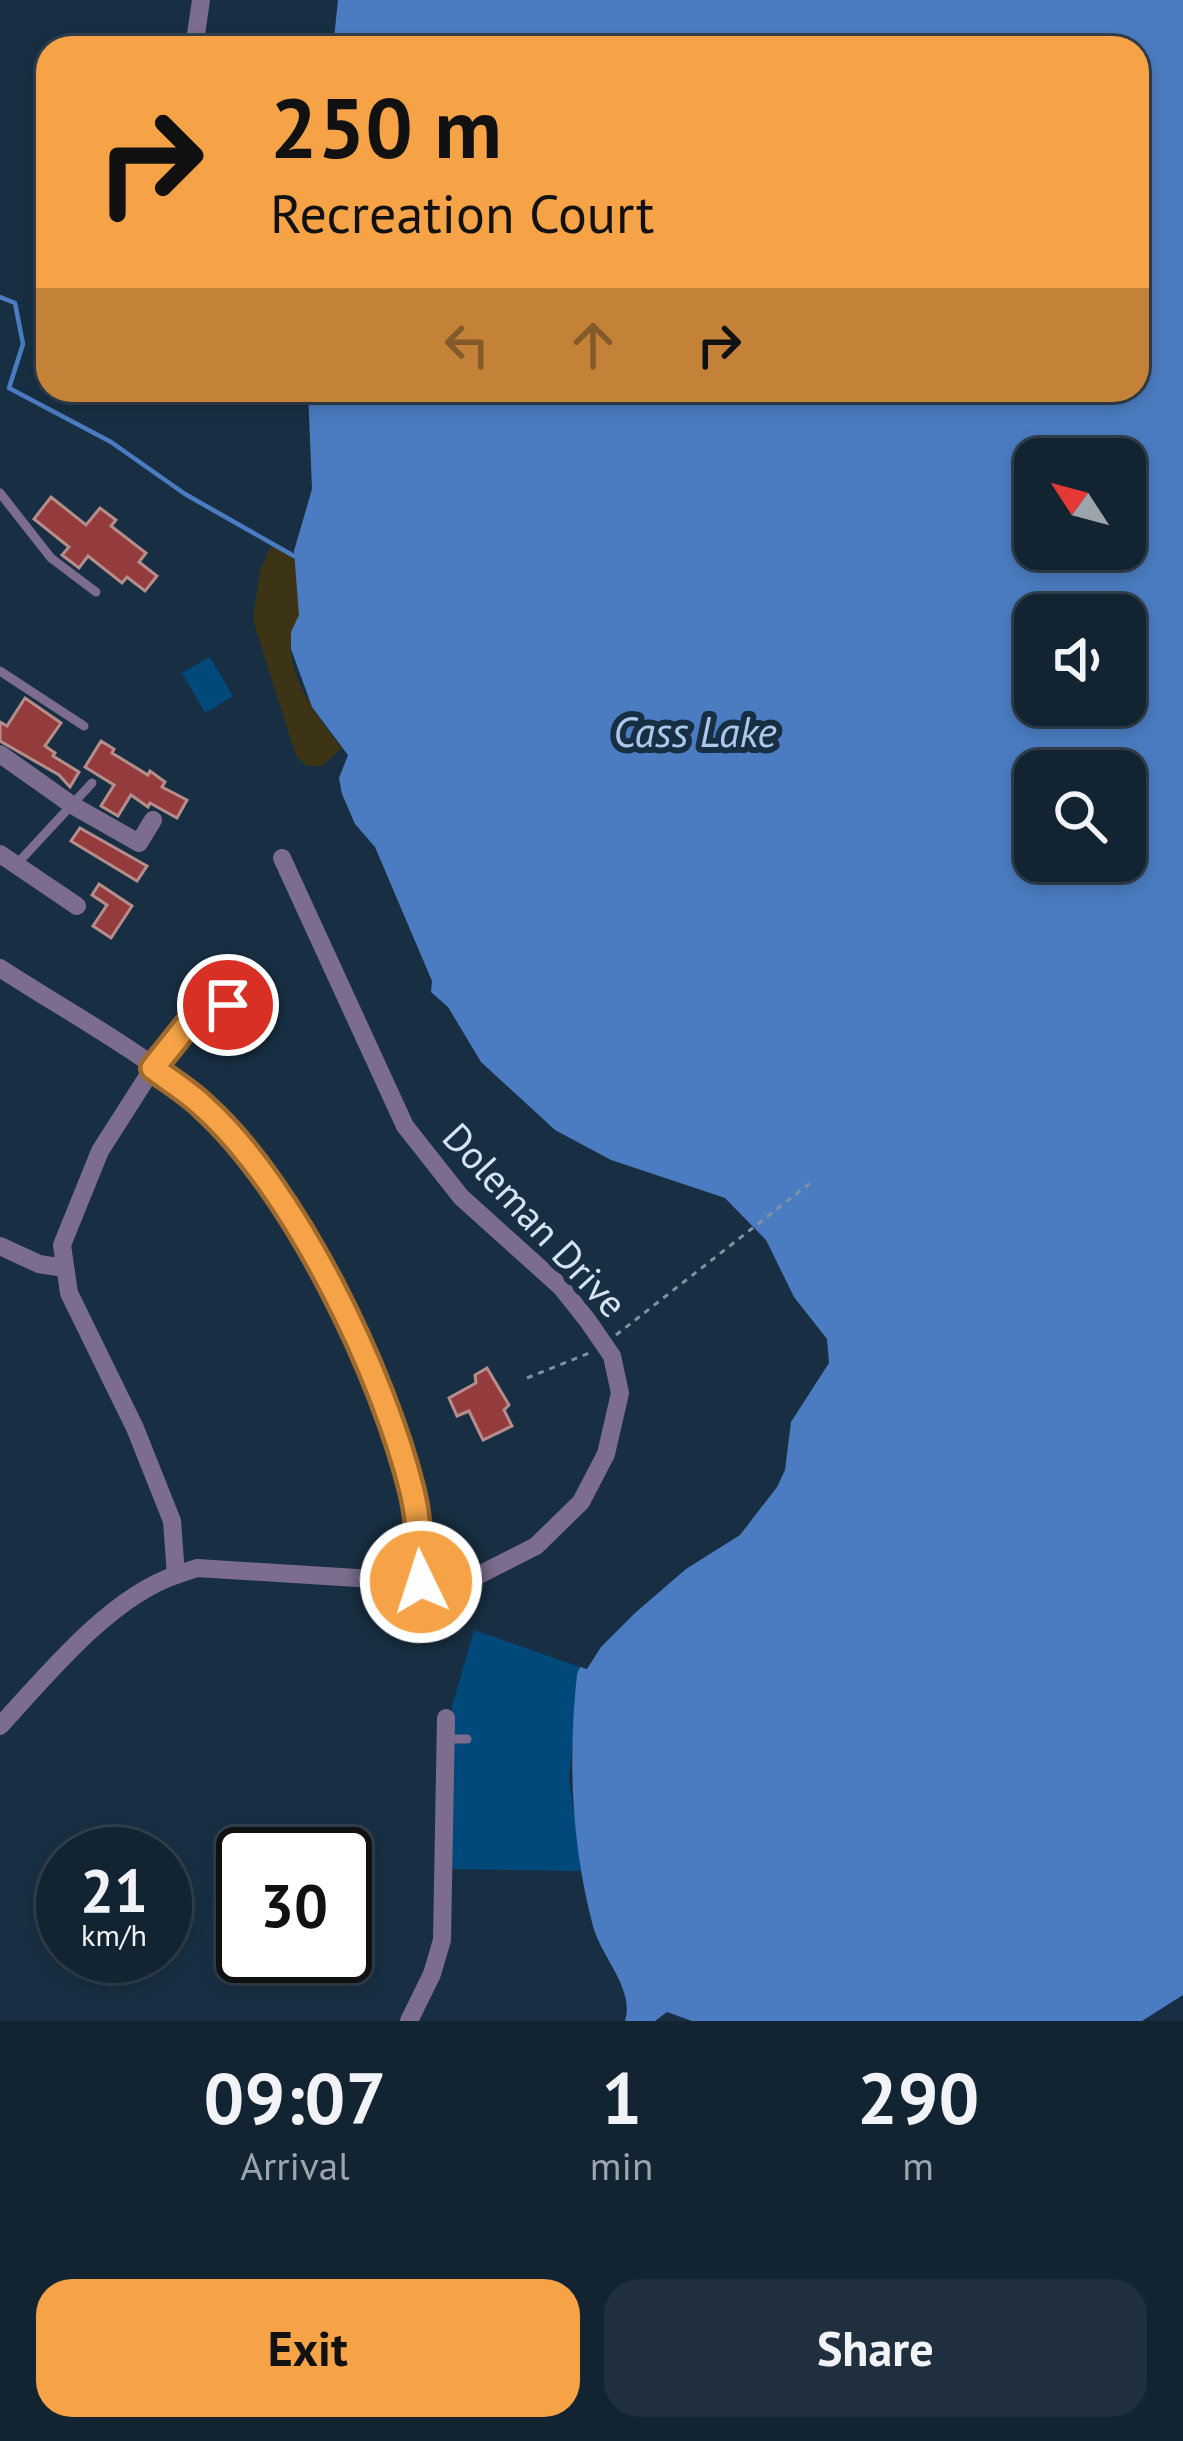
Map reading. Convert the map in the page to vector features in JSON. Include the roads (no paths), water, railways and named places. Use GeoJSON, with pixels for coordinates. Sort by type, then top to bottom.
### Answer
{"type":"FeatureCollection","features":[{"type":"Feature","properties":{"kind":"street"},"geometry":{"type":"LineString","coordinates":[[196,36],[201,0]]}},
{"type":"Feature","properties":{"kind":"street"},"geometry":{"type":"LineString","coordinates":[[0,754],[72,805],[139,843],[153,820]]}},
{"type":"Feature","properties":{"kind":"street","name":"Doleman Drive"},"geometry":{"type":"LineString","coordinates":[[176,1575],[197,1568],[421,1582],[479,1575],[536,1546],[581,1502],[606,1454],[617,1409],[617,1369],[606,1344],[561,1287],[461,1197],[405,1126],[282,858]]}},
{"type":"Feature","properties":{"kind":"street"},"geometry":{"type":"LineString","coordinates":[[7,860],[77,906]]}},
{"type":"Feature","properties":{"kind":"street"},"geometry":{"type":"LineString","coordinates":[[0,968],[206,1108],[267,1180],[328,1280],[377,1386],[412,1492],[421,1582]]}},
{"type":"Feature","properties":{"kind":"street"},"geometry":{"type":"LineString","coordinates":[[0,1726],[66,1654],[150,1584],[176,1575],[172,1521],[135,1427],[69,1293],[62,1245],[100,1151],[153,1068],[189,1023],[228,1005]]}},
{"type":"Feature","properties":{"kind":"street"},"geometry":{"type":"LineString","coordinates":[[0,1246],[26,1260],[64,1268]]}},
{"type":"Feature","properties":{"kind":"street"},"geometry":{"type":"LineString","coordinates":[[409,2021],[442,1940],[456,1739],[446,1718]]}},
{"type":"Feature","properties":{"kind":"lane"},"geometry":{"type":"LineString","coordinates":[[0,494],[51,558],[96,592]]}},
{"type":"Feature","properties":{"kind":"lane"},"geometry":{"type":"LineString","coordinates":[[0,671],[84,726]]}},
{"type":"Feature","properties":{"kind":"lane"},"geometry":{"type":"LineString","coordinates":[[7,860],[92,783]]}},
{"type":"Feature","properties":{"kind":"water","name":"Cass Lake"},"geometry":{"type":"Polygon","coordinates":[[[338,0],[1183,0],[1183,1995],[1142,2021],[692,2021],[667,2012],[655,2021],[625,2021],[625,1997],[597,1938],[580,1863],[572,1769],[577,1674],[580,1667],[587,1669],[601,1647],[635,1613],[686,1569],[740,1535],[777,1487],[785,1470],[791,1422],[829,1363],[827,1339],[794,1297],[766,1240],[725,1198],[611,1160],[555,1130],[481,1062],[448,1007],[431,992],[432,981],[375,847],[355,824],[342,794],[339,778],[348,755],[312,707],[291,649],[291,632],[299,615],[294,551],[312,489],[308,402],[1149,402],[1149,36],[334,36],[338,0]]]}},
{"type":"Feature","properties":{"kind":"waterway"},"geometry":{"type":"LineString","coordinates":[[0,297],[15,303],[23,344],[9,388],[111,442],[185,494],[294,556]]}}]}
